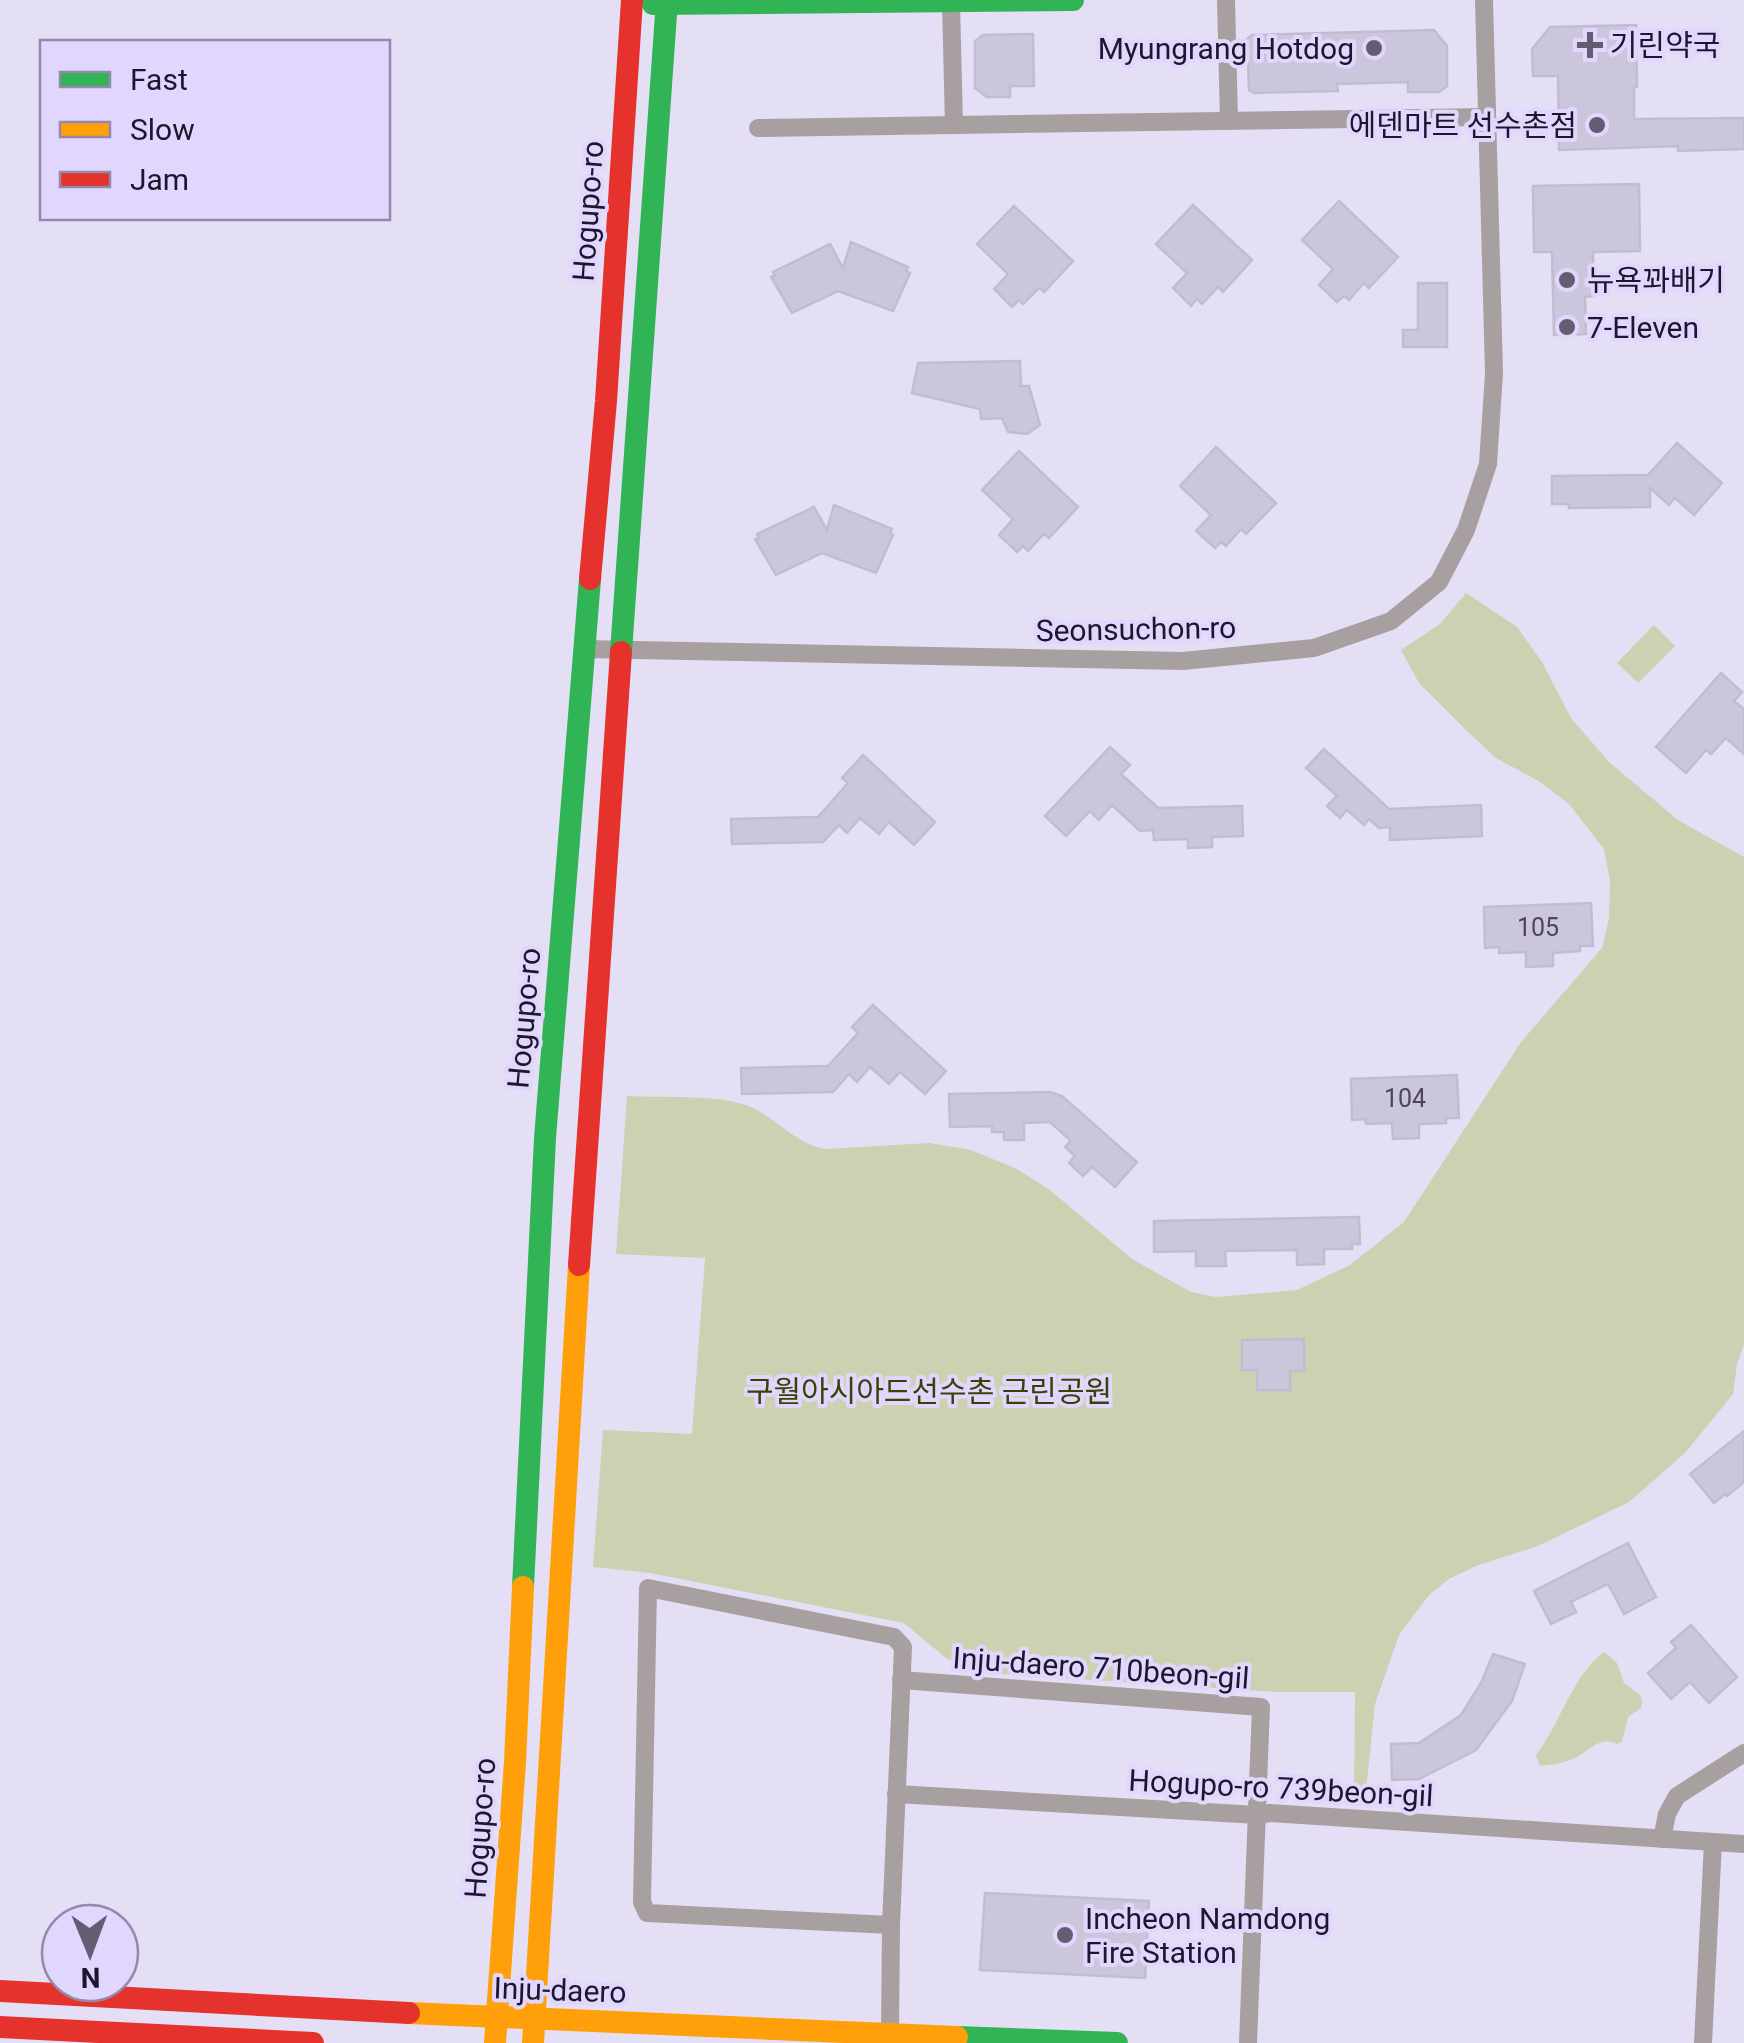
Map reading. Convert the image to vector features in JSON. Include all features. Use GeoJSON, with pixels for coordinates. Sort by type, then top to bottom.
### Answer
{"type":"FeatureCollection","features":[{"type":"Feature","properties":{"kind":"main road"},"geometry":{"type":"LineString","coordinates":[[632,2],[1073,0]]}},
{"type":"Feature","properties":{"kind":"main road","name":"Hogupo-ro"},"geometry":{"type":"LineString","coordinates":[[494,2043],[514,1762],[545,1138],[606,401],[632,2]]}},
{"type":"Feature","properties":{"kind":"main road"},"geometry":{"type":"LineString","coordinates":[[534,2031],[586,1141],[667,2]]}},
{"type":"Feature","properties":{"kind":"main road","name":"Inju-daero"},"geometry":{"type":"LineString","coordinates":[[0,1991],[496,2018],[534,2031],[890,2032],[1118,2043]]}},
{"type":"Feature","properties":{"kind":"main road"},"geometry":{"type":"LineString","coordinates":[[0,2027],[312,2043]]}},
{"type":"Feature","properties":{"kind":"street"},"geometry":{"type":"LineString","coordinates":[[1226,0],[1229,121]]}},
{"type":"Feature","properties":{"kind":"street","name":"Seonsuchon-ro"},"geometry":{"type":"LineString","coordinates":[[584,649],[1183,661],[1314,648],[1391,621],[1439,582],[1466,530],[1488,464],[1494,373],[1484,0]]}},
{"type":"Feature","properties":{"kind":"street"},"geometry":{"type":"LineString","coordinates":[[951,3],[954,125]]}},
{"type":"Feature","properties":{"kind":"street"},"geometry":{"type":"LineString","coordinates":[[758,128],[1487,117]]}},
{"type":"Feature","properties":{"kind":"street"},"geometry":{"type":"LineString","coordinates":[[890,2032],[903,1647],[894,1637],[648,1588],[642,1902],[647,1914],[891,1924]]}},
{"type":"Feature","properties":{"kind":"street","name":"Inju-daero 710beon-gil"},"geometry":{"type":"LineString","coordinates":[[901,1680],[1261,1707],[1248,2043]]}},
{"type":"Feature","properties":{"kind":"street"},"geometry":{"type":"LineString","coordinates":[[1662,1839],[1677,1796],[1744,1754]]}},
{"type":"Feature","properties":{"kind":"street","name":"Hogupo-ro 739beon-gil"},"geometry":{"type":"LineString","coordinates":[[896,1794],[1258,1816],[1270,1813],[1744,1844]]}},
{"type":"Feature","properties":{"kind":"street"},"geometry":{"type":"LineString","coordinates":[[1703,2043],[1713,1842]]}},
{"type":"Feature","properties":{"kind":"green space","name":"구월아시아드선수촌 근린공원"},"geometry":{"type":"Polygon","coordinates":[[[1466,593],[1517,627],[1542,662],[1571,718],[1609,762],[1678,820],[1744,857],[1744,1344],[1733,1394],[1686,1452],[1629,1502],[1538,1546],[1476,1566],[1449,1579],[1429,1595],[1399,1635],[1375,1704],[1366,1790],[1367,1798],[1377,1806],[1354,1805],[1355,1692],[1277,1692],[971,1672],[946,1658],[904,1623],[650,1573],[593,1567],[603,1430],[692,1434],[705,1258],[616,1254],[627,1096],[708,1098],[738,1103],[825,1149],[929,1143],[971,1150],[1017,1169],[1050,1190],[1132,1259],[1191,1292],[1216,1297],[1297,1290],[1350,1265],[1404,1222],[1521,1042],[1602,948],[1609,919],[1610,881],[1604,849],[1569,804],[1540,782],[1496,758],[1467,731],[1419,683],[1401,650],[1440,624],[1466,593]]]}},
{"type":"Feature","properties":{"kind":"green space"},"geometry":{"type":"Polygon","coordinates":[[[1654,625],[1675,646],[1638,683],[1617,663],[1654,625]]]}},
{"type":"Feature","properties":{"kind":"green space"},"geometry":{"type":"Polygon","coordinates":[[[1604,1652],[1617,1663],[1624,1683],[1642,1701],[1641,1708],[1628,1717],[1622,1742],[1599,1743],[1573,1759],[1540,1766],[1536,1756],[1581,1677],[1604,1652]]]}},
{"type":"Feature","properties":{"kind":"building"},"geometry":{"type":"Polygon","coordinates":[[[1636,25],[1634,119],[1744,118],[1744,149],[1678,151],[1678,146],[1559,150],[1558,76],[1533,76],[1532,49],[1550,27],[1636,25]]]}},
{"type":"Feature","properties":{"kind":"building"},"geometry":{"type":"Polygon","coordinates":[[[1434,30],[1447,46],[1447,86],[1439,92],[1408,92],[1408,82],[1337,84],[1338,91],[1249,90],[1247,39],[1252,35],[1434,30]]]}},
{"type":"Feature","properties":{"kind":"building"},"geometry":{"type":"Polygon","coordinates":[[[1033,34],[1034,86],[1010,86],[1010,97],[987,97],[975,88],[975,41],[983,35],[1033,34]]]}},
{"type":"Feature","properties":{"kind":"building"},"geometry":{"type":"Polygon","coordinates":[[[1639,184],[1640,251],[1593,252],[1594,296],[1585,297],[1586,334],[1554,335],[1552,252],[1534,252],[1533,186],[1639,184]]]}},
{"type":"Feature","properties":{"kind":"building"},"geometry":{"type":"Polygon","coordinates":[[[1339,201],[1398,257],[1369,288],[1364,283],[1349,300],[1344,296],[1337,302],[1319,285],[1333,269],[1302,240],[1339,201]]]}},
{"type":"Feature","properties":{"kind":"building"},"geometry":{"type":"Polygon","coordinates":[[[1193,205],[1252,260],[1223,292],[1218,287],[1202,304],[1197,299],[1191,306],[1173,288],[1187,273],[1156,244],[1193,205]]]}},
{"type":"Feature","properties":{"kind":"building"},"geometry":{"type":"Polygon","coordinates":[[[1014,206],[1073,261],[1044,292],[1039,288],[1023,304],[1019,300],[1012,307],[994,289],[1008,274],[977,244],[1014,206]]]}},
{"type":"Feature","properties":{"kind":"building"},"geometry":{"type":"Polygon","coordinates":[[[851,242],[908,267],[906,271],[910,273],[893,311],[838,291],[792,313],[771,277],[773,272],[830,244],[843,268],[851,242]]]}},
{"type":"Feature","properties":{"kind":"building"},"geometry":{"type":"Polygon","coordinates":[[[1418,283],[1447,283],[1447,347],[1403,347],[1403,330],[1418,330],[1418,283]]]}},
{"type":"Feature","properties":{"kind":"building"},"geometry":{"type":"Polygon","coordinates":[[[1020,361],[1021,386],[1029,386],[1040,425],[1027,434],[1008,432],[1002,418],[981,419],[980,409],[912,393],[918,363],[1020,361]]]}},
{"type":"Feature","properties":{"kind":"building"},"geometry":{"type":"Polygon","coordinates":[[[1677,443],[1722,483],[1694,515],[1675,498],[1669,505],[1650,488],[1650,507],[1569,508],[1569,504],[1552,504],[1552,476],[1648,475],[1677,443]]]}},
{"type":"Feature","properties":{"kind":"building"},"geometry":{"type":"Polygon","coordinates":[[[1216,447],[1276,503],[1246,534],[1241,529],[1226,546],[1221,542],[1215,548],[1196,531],[1211,515],[1180,486],[1216,447]]]}},
{"type":"Feature","properties":{"kind":"building"},"geometry":{"type":"Polygon","coordinates":[[[1019,451],[1078,507],[1049,538],[1044,534],[1028,551],[1023,546],[1017,552],[999,535],[1013,519],[982,490],[1019,451]]]}},
{"type":"Feature","properties":{"kind":"building"},"geometry":{"type":"Polygon","coordinates":[[[834,505],[892,529],[876,573],[822,553],[776,575],[755,539],[759,538],[757,534],[814,507],[827,530],[834,505]]]}},
{"type":"Feature","properties":{"kind":"building"},"geometry":{"type":"Polygon","coordinates":[[[1721,673],[1742,692],[1734,701],[1744,709],[1744,754],[1726,738],[1711,754],[1706,750],[1686,773],[1656,747],[1721,673]]]}},
{"type":"Feature","properties":{"kind":"building"},"geometry":{"type":"Polygon","coordinates":[[[1110,747],[1130,765],[1121,774],[1158,808],[1242,806],[1243,836],[1212,837],[1212,847],[1188,848],[1188,839],[1154,840],[1153,830],[1140,831],[1112,805],[1099,820],[1090,811],[1066,836],[1045,816],[1110,747]]]}},
{"type":"Feature","properties":{"kind":"building"},"geometry":{"type":"Polygon","coordinates":[[[1324,749],[1389,809],[1481,805],[1482,836],[1390,840],[1390,827],[1379,828],[1369,819],[1364,825],[1347,810],[1340,818],[1327,806],[1337,796],[1306,768],[1324,749]]]}},
{"type":"Feature","properties":{"kind":"building"},"geometry":{"type":"Polygon","coordinates":[[[863,755],[935,822],[914,845],[889,822],[879,834],[860,818],[847,833],[839,825],[823,842],[732,844],[731,819],[818,817],[848,783],[842,778],[863,755]]]}},
{"type":"Feature","properties":{"kind":"building"},"geometry":{"type":"Polygon","coordinates":[[[1591,903],[1593,946],[1553,953],[1553,966],[1526,967],[1526,952],[1499,953],[1499,947],[1485,948],[1484,907],[1591,903]]]}},
{"type":"Feature","properties":{"kind":"building"},"geometry":{"type":"Polygon","coordinates":[[[873,1005],[946,1071],[925,1094],[900,1072],[889,1084],[870,1067],[857,1082],[849,1074],[833,1092],[742,1094],[741,1068],[828,1066],[858,1033],[852,1027],[873,1005]]]}},
{"type":"Feature","properties":{"kind":"building"},"geometry":{"type":"Polygon","coordinates":[[[1457,1075],[1459,1118],[1446,1118],[1446,1123],[1419,1124],[1419,1138],[1393,1139],[1392,1123],[1352,1120],[1351,1079],[1457,1075]]]}},
{"type":"Feature","properties":{"kind":"building"},"geometry":{"type":"Polygon","coordinates":[[[1050,1092],[1062,1096],[1137,1162],[1115,1187],[1092,1167],[1083,1176],[1069,1163],[1075,1156],[1065,1147],[1071,1141],[1050,1122],[1024,1123],[1024,1140],[1004,1140],[1004,1132],[992,1132],[992,1126],[950,1127],[949,1094],[1050,1092]]]}},
{"type":"Feature","properties":{"kind":"building"},"geometry":{"type":"Polygon","coordinates":[[[1359,1217],[1360,1244],[1352,1244],[1352,1249],[1324,1249],[1324,1264],[1297,1265],[1297,1250],[1225,1251],[1226,1266],[1196,1266],[1196,1251],[1154,1252],[1154,1221],[1359,1217]]]}},
{"type":"Feature","properties":{"kind":"building"},"geometry":{"type":"Polygon","coordinates":[[[1304,1339],[1304,1371],[1290,1371],[1290,1390],[1257,1390],[1257,1370],[1242,1370],[1242,1340],[1304,1339]]]}},
{"type":"Feature","properties":{"kind":"building"},"geometry":{"type":"Polygon","coordinates":[[[1744,1431],[1744,1482],[1714,1503],[1690,1474],[1744,1431]]]}},
{"type":"Feature","properties":{"kind":"building"},"geometry":{"type":"Polygon","coordinates":[[[1628,1543],[1656,1597],[1624,1614],[1608,1584],[1571,1602],[1576,1612],[1551,1624],[1534,1591],[1628,1543]]]}},
{"type":"Feature","properties":{"kind":"building"},"geometry":{"type":"Polygon","coordinates":[[[1691,1625],[1737,1677],[1709,1703],[1690,1682],[1671,1699],[1648,1673],[1676,1648],[1671,1642],[1691,1625]]]}},
{"type":"Feature","properties":{"kind":"building"},"geometry":{"type":"Polygon","coordinates":[[[1493,1654],[1525,1664],[1512,1701],[1476,1750],[1419,1779],[1392,1780],[1391,1744],[1419,1743],[1461,1715],[1493,1654]]]}},
{"type":"Feature","properties":{"kind":"building","name":"Incheon Namdong Fire Station"},"geometry":{"type":"Polygon","coordinates":[[[985,1893],[1149,1901],[1145,1978],[980,1970],[985,1893]]]}},
{"type":"Feature","properties":{"kind":"traffic: fast"},"geometry":{"type":"LineString","coordinates":[[621,652],[667,0]]}},
{"type":"Feature","properties":{"kind":"traffic: fast"},"geometry":{"type":"LineString","coordinates":[[653,4],[1073,0]]}},
{"type":"Feature","properties":{"kind":"traffic: fast"},"geometry":{"type":"LineString","coordinates":[[523,1587],[545,1138],[590,579]]}},
{"type":"Feature","properties":{"kind":"traffic: fast"},"geometry":{"type":"LineString","coordinates":[[957,2037],[1117,2043]]}},
{"type":"Feature","properties":{"kind":"traffic: slow"},"geometry":{"type":"LineString","coordinates":[[533,2043],[579,1265]]}},
{"type":"Feature","properties":{"kind":"traffic: slow"},"geometry":{"type":"LineString","coordinates":[[495,2043],[523,1587]]}},
{"type":"Feature","properties":{"kind":"traffic: slow"},"geometry":{"type":"LineString","coordinates":[[409,2013],[957,2037]]}},
{"type":"Feature","properties":{"kind":"traffic: jam"},"geometry":{"type":"LineString","coordinates":[[590,579],[606,401],[632,0]]}},
{"type":"Feature","properties":{"kind":"traffic: jam"},"geometry":{"type":"LineString","coordinates":[[579,1265],[621,652]]}},
{"type":"Feature","properties":{"kind":"traffic: jam"},"geometry":{"type":"LineString","coordinates":[[0,1991],[409,2013]]}},
{"type":"Feature","properties":{"kind":"traffic: jam"},"geometry":{"type":"LineString","coordinates":[[0,2027],[313,2043]]}},
{"type":"Feature","properties":{"kind":"place","name":"기린약국"},"geometry":{"type":"Point","coordinates":[1590,45]}},
{"type":"Feature","properties":{"kind":"place","name":"Myungrang Hotdog"},"geometry":{"type":"Point","coordinates":[1374,48]}},
{"type":"Feature","properties":{"kind":"place","name":"에덴마트 선수촌점"},"geometry":{"type":"Point","coordinates":[1597,125]}},
{"type":"Feature","properties":{"kind":"place","name":"뉴욕꽈배기"},"geometry":{"type":"Point","coordinates":[1567,280]}},
{"type":"Feature","properties":{"kind":"place","name":"7-Eleven"},"geometry":{"type":"Point","coordinates":[1567,327]}},
{"type":"Feature","properties":{"kind":"place","name":"Incheon Namdong Fire Station"},"geometry":{"type":"Point","coordinates":[1065,1935]}}]}
